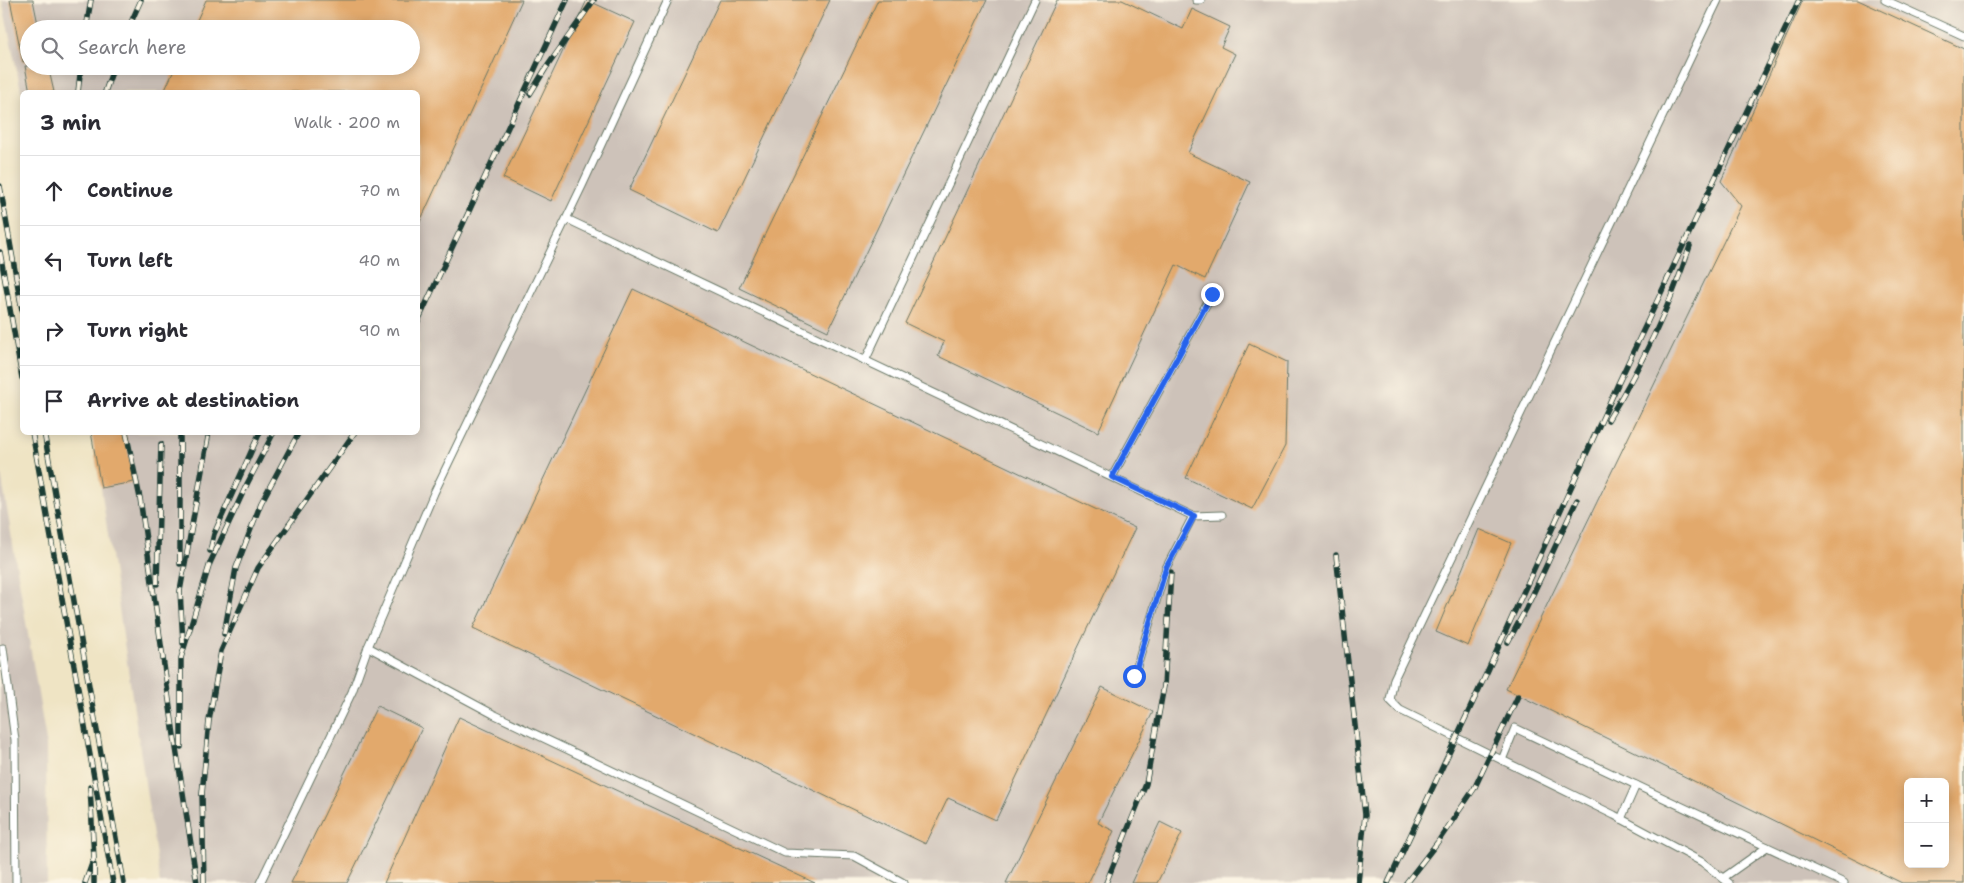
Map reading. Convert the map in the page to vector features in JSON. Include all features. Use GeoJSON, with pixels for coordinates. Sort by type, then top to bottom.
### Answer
{"type":"FeatureCollection","features":[{"type":"Feature","properties":{"kind":"lane"},"geometry":{"type":"LineString","coordinates":[[260,883],[352,692],[368,647],[434,493],[566,219],[668,0]]}},
{"type":"Feature","properties":{"kind":"lane"},"geometry":{"type":"LineString","coordinates":[[865,361],[1035,0]]}},
{"type":"Feature","properties":{"kind":"lane"},"geometry":{"type":"LineString","coordinates":[[1196,0],[1202,0]]}},
{"type":"Feature","properties":{"kind":"lane"},"geometry":{"type":"LineString","coordinates":[[1718,0],[1394,679],[1390,700],[1400,710],[1621,819],[1702,862],[1726,881],[1768,847]]}},
{"type":"Feature","properties":{"kind":"lane"},"geometry":{"type":"LineString","coordinates":[[1886,0],[1964,36]]}},
{"type":"Feature","properties":{"kind":"lane"},"geometry":{"type":"LineString","coordinates":[[566,219],[1194,516],[1222,515]]}},
{"type":"Feature","properties":{"kind":"lane"},"geometry":{"type":"LineString","coordinates":[[1112,477],[1212,294]]}},
{"type":"Feature","properties":{"kind":"lane"},"geometry":{"type":"LineString","coordinates":[[1134,676],[1166,568],[1194,516]]}},
{"type":"Feature","properties":{"kind":"lane"},"geometry":{"type":"LineString","coordinates":[[368,647],[493,714],[785,852],[854,856],[904,883]]}},
{"type":"Feature","properties":{"kind":"lane"},"geometry":{"type":"LineString","coordinates":[[3,648],[15,740],[16,883]]}},
{"type":"Feature","properties":{"kind":"lane"},"geometry":{"type":"LineString","coordinates":[[1502,760],[1515,728],[1844,883]]}},
{"type":"Feature","properties":{"kind":"lane"},"geometry":{"type":"LineString","coordinates":[[1621,819],[1636,785]]}},
{"type":"Feature","properties":{"kind":"shaded area"},"geometry":{"type":"Polygon","coordinates":[[[2,0],[1964,0],[1964,883],[160,883],[91,435],[420,435],[420,90],[21,90],[2,0]]]}},
{"type":"Feature","properties":{"kind":"shaded area"},"geometry":{"type":"Polygon","coordinates":[[[0,468],[46,741],[47,883],[0,883],[0,468]]]}},
{"type":"Feature","properties":{"kind":"building"},"geometry":{"type":"Polygon","coordinates":[[[10,0],[33,0],[37,20],[20,20],[20,48],[10,0]]]}},
{"type":"Feature","properties":{"kind":"building"},"geometry":{"type":"Polygon","coordinates":[[[206,0],[522,0],[420,222],[420,90],[165,90],[172,75],[420,75],[420,20],[197,20],[206,0]]]}},
{"type":"Feature","properties":{"kind":"building"},"geometry":{"type":"Polygon","coordinates":[[[587,0],[635,22],[551,201],[503,178],[587,0]]]}},
{"type":"Feature","properties":{"kind":"building"},"geometry":{"type":"Polygon","coordinates":[[[720,0],[830,0],[718,233],[629,190],[720,0]]]}},
{"type":"Feature","properties":{"kind":"building"},"geometry":{"type":"Polygon","coordinates":[[[878,0],[987,0],[828,331],[739,288],[878,0]]]}},
{"type":"Feature","properties":{"kind":"building"},"geometry":{"type":"Polygon","coordinates":[[[1057,0],[1122,0],[1183,29],[1192,9],[1230,27],[1221,47],[1235,54],[1188,153],[1250,182],[1205,279],[1176,265],[1098,432],[938,356],[944,342],[905,323],[1057,0]]]}},
{"type":"Feature","properties":{"kind":"building"},"geometry":{"type":"Polygon","coordinates":[[[1803,0],[1858,0],[1964,49],[1964,883],[1902,883],[1506,689],[1741,206],[1721,181],[1803,0]]]}},
{"type":"Feature","properties":{"kind":"building"},"geometry":{"type":"Polygon","coordinates":[[[27,75],[50,75],[54,90],[30,90],[27,75]]]}},
{"type":"Feature","properties":{"kind":"building"},"geometry":{"type":"Polygon","coordinates":[[[633,289],[1135,528],[996,820],[948,798],[926,844],[473,628],[633,289]]]}},
{"type":"Feature","properties":{"kind":"building"},"geometry":{"type":"Polygon","coordinates":[[[1249,344],[1287,362],[1285,446],[1252,509],[1186,478],[1249,344]]]}},
{"type":"Feature","properties":{"kind":"building"},"geometry":{"type":"Polygon","coordinates":[[[92,435],[126,435],[134,482],[101,488],[92,435]]]}},
{"type":"Feature","properties":{"kind":"building"},"geometry":{"type":"Polygon","coordinates":[[[1479,529],[1511,543],[1468,646],[1436,632],[1479,529]]]}},
{"type":"Feature","properties":{"kind":"building"},"geometry":{"type":"Polygon","coordinates":[[[1102,687],[1153,712],[1098,823],[1114,831],[1088,883],[1006,883],[1102,687]]]}},
{"type":"Feature","properties":{"kind":"building"},"geometry":{"type":"Polygon","coordinates":[[[377,706],[422,728],[347,883],[291,883],[377,706]]]}},
{"type":"Feature","properties":{"kind":"building"},"geometry":{"type":"Polygon","coordinates":[[[459,717],[815,883],[384,883],[459,717]]]}},
{"type":"Feature","properties":{"kind":"building"},"geometry":{"type":"Polygon","coordinates":[[[1160,822],[1182,833],[1157,883],[1131,883],[1160,822]]]}},
{"type":"Feature","properties":{"kind":"railway"},"geometry":{"type":"LineString","coordinates":[[88,20],[91,0]]}},
{"type":"Feature","properties":{"kind":"railway"},"geometry":{"type":"LineString","coordinates":[[132,20],[141,0]]}},
{"type":"Feature","properties":{"kind":"railway"},"geometry":{"type":"LineString","coordinates":[[420,317],[567,0]]}},
{"type":"Feature","properties":{"kind":"railway"},"geometry":{"type":"LineString","coordinates":[[530,94],[594,0]]}},
{"type":"Feature","properties":{"kind":"railway"},"geometry":{"type":"LineString","coordinates":[[1388,883],[1488,670],[1618,384],[1799,0]]}},
{"type":"Feature","properties":{"kind":"railway"},"geometry":{"type":"LineString","coordinates":[[78,90],[80,75]]}},
{"type":"Feature","properties":{"kind":"railway"},"geometry":{"type":"LineString","coordinates":[[106,90],[111,75]]}},
{"type":"Feature","properties":{"kind":"railway"},"geometry":{"type":"LineString","coordinates":[[0,186],[20,299]]}},
{"type":"Feature","properties":{"kind":"railway"},"geometry":{"type":"LineString","coordinates":[[1608,420],[1654,335],[1690,246]]}},
{"type":"Feature","properties":{"kind":"railway"},"geometry":{"type":"LineString","coordinates":[[0,252],[20,367]]}},
{"type":"Feature","properties":{"kind":"railway"},"geometry":{"type":"LineString","coordinates":[[33,435],[113,883]]}},
{"type":"Feature","properties":{"kind":"railway"},"geometry":{"type":"LineString","coordinates":[[45,435],[124,883]]}},
{"type":"Feature","properties":{"kind":"railway"},"geometry":{"type":"LineString","coordinates":[[127,435],[140,498],[197,883]]}},
{"type":"Feature","properties":{"kind":"railway"},"geometry":{"type":"LineString","coordinates":[[180,435],[180,564]]}},
{"type":"Feature","properties":{"kind":"railway"},"geometry":{"type":"LineString","coordinates":[[183,643],[180,591],[208,435]]}},
{"type":"Feature","properties":{"kind":"railway"},"geometry":{"type":"LineString","coordinates":[[210,551],[214,534],[259,435]]}},
{"type":"Feature","properties":{"kind":"railway"},"geometry":{"type":"LineString","coordinates":[[181,747],[181,658],[210,563],[272,435]]}},
{"type":"Feature","properties":{"kind":"railway"},"geometry":{"type":"LineString","coordinates":[[224,634],[236,568],[261,503],[297,435]]}},
{"type":"Feature","properties":{"kind":"railway"},"geometry":{"type":"LineString","coordinates":[[204,883],[202,794],[209,721],[221,651],[258,568],[353,435]]}},
{"type":"Feature","properties":{"kind":"railway"},"geometry":{"type":"LineString","coordinates":[[157,584],[161,444]]}},
{"type":"Feature","properties":{"kind":"railway"},"geometry":{"type":"LineString","coordinates":[[1508,642],[1526,609],[1577,500]]}},
{"type":"Feature","properties":{"kind":"railway"},"geometry":{"type":"LineString","coordinates":[[1336,555],[1365,815],[1358,883]]}},
{"type":"Feature","properties":{"kind":"railway"},"geometry":{"type":"LineString","coordinates":[[1106,883],[1146,784],[1164,686],[1171,572]]}},
{"type":"Feature","properties":{"kind":"railway"},"geometry":{"type":"LineString","coordinates":[[1406,883],[1437,843],[1474,789],[1518,696]]}},
{"type":"Feature","properties":{"kind":"railway"},"geometry":{"type":"LineString","coordinates":[[85,883],[94,858],[90,787]]}},
{"type":"Feature","properties":{"kind":"railway"},"geometry":{"type":"LineString","coordinates":[[94,865],[94,883]]}},
{"type":"Feature","properties":{"kind":"route"},"geometry":{"type":"LineString","coordinates":[[1134,676],[1166,568],[1194,516],[1112,477],[1212,294]]}}]}
